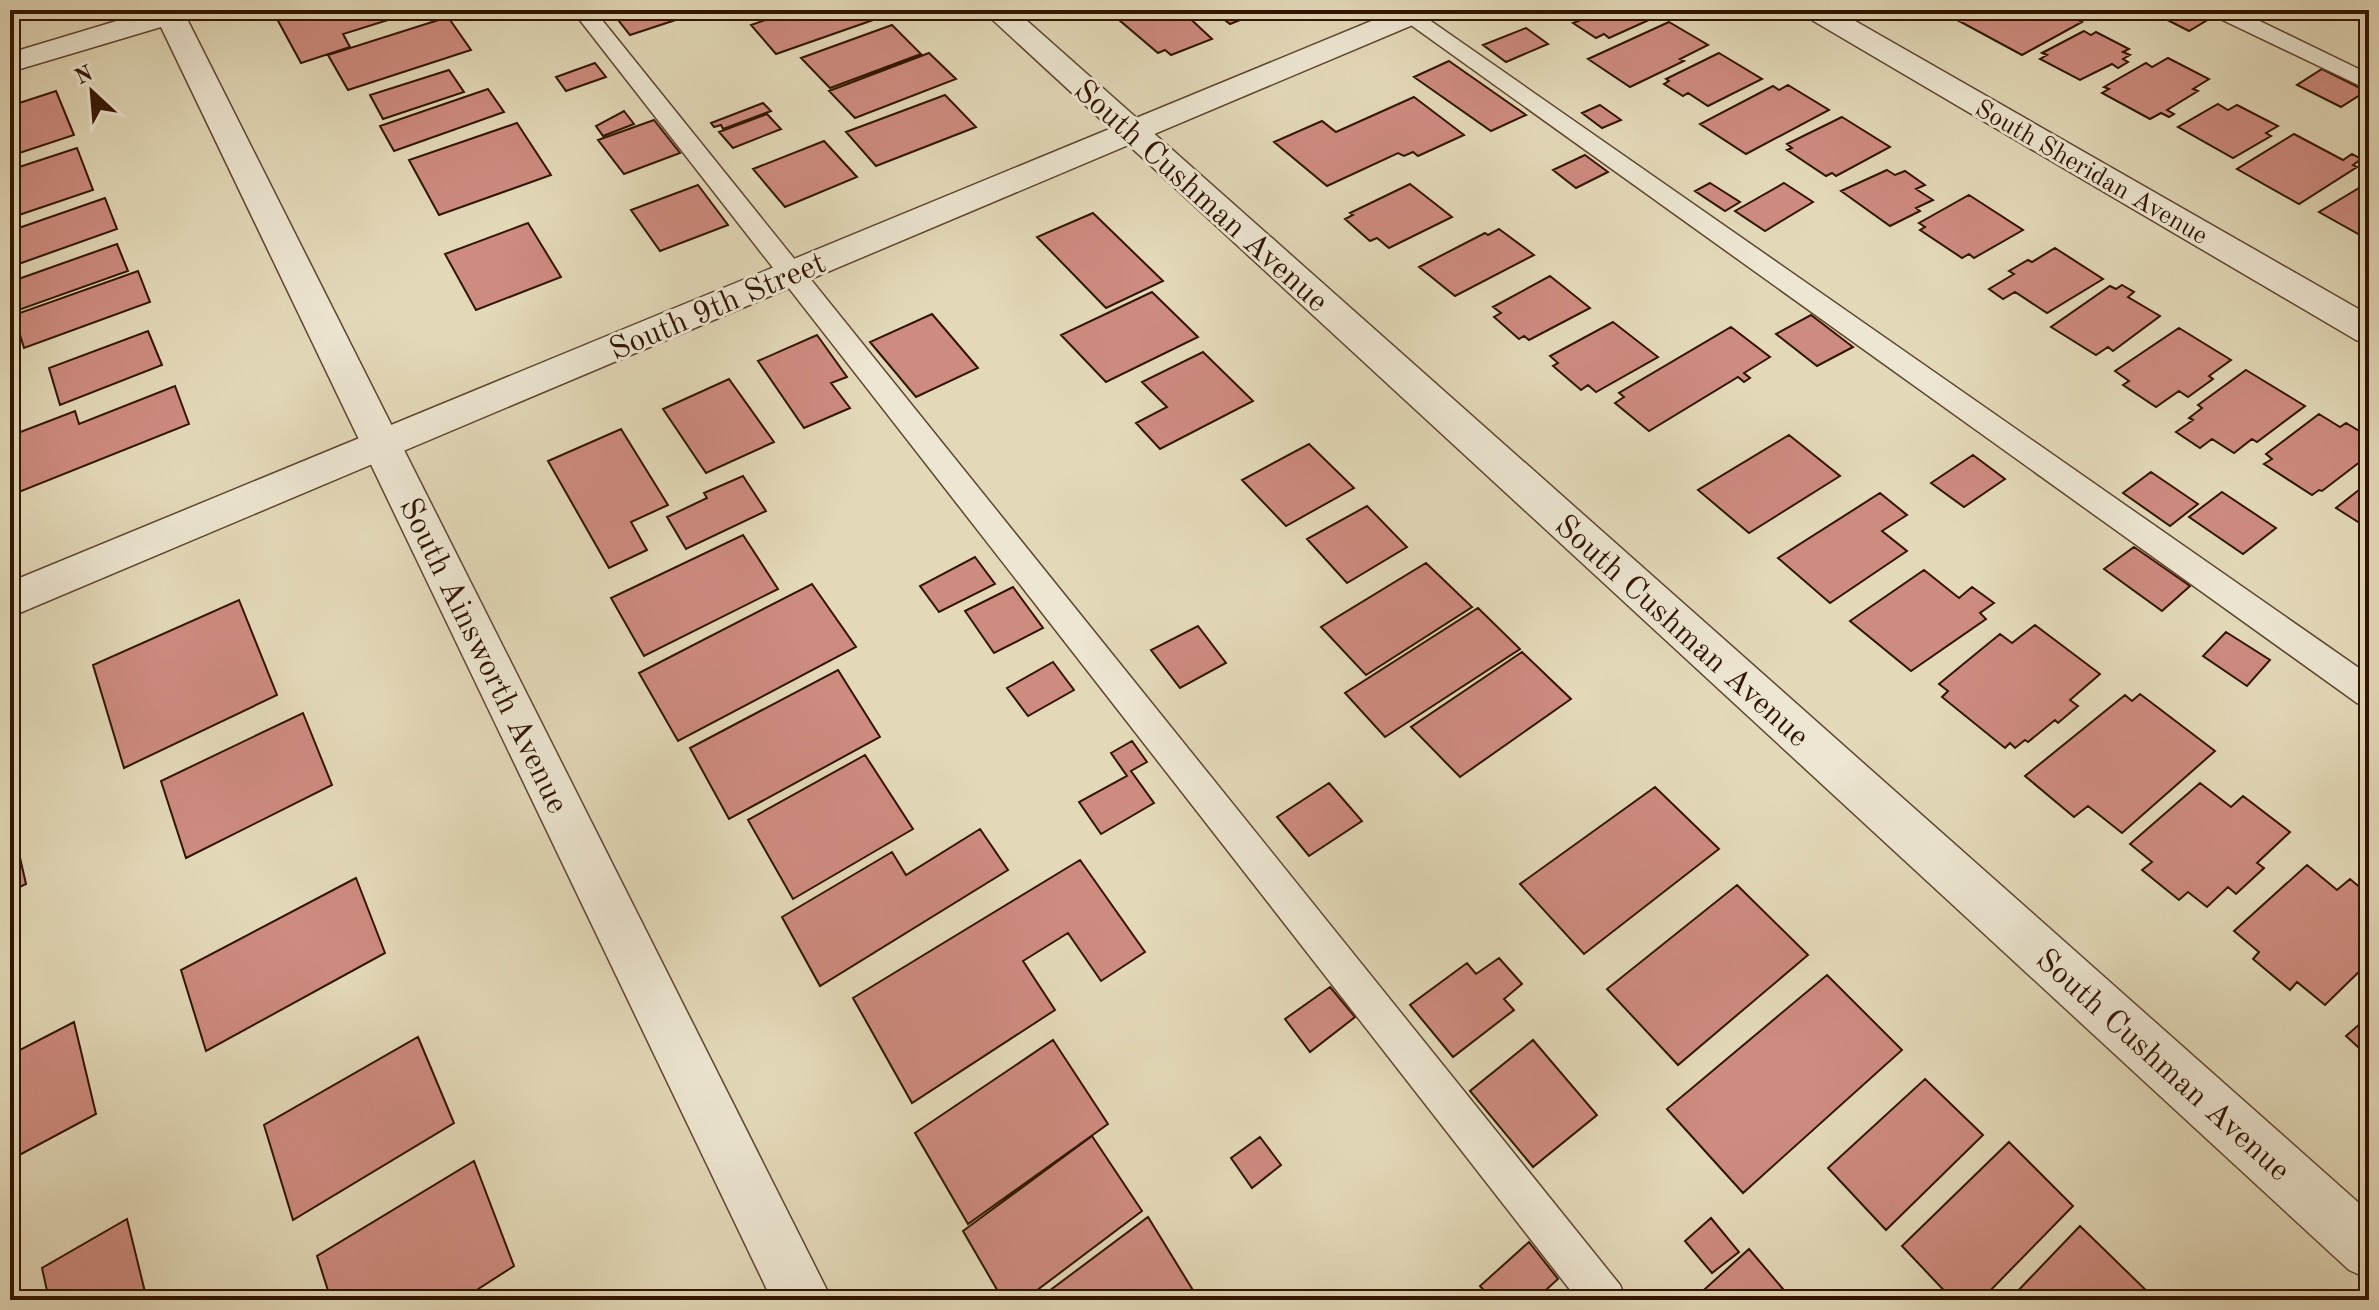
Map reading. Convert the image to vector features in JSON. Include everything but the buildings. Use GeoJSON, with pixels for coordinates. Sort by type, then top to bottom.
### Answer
{"type":"FeatureCollection","features":[{"type":"Feature","properties":{"kind":"street","name":"South Cushman Avenue"},"geometry":{"type":"LineString","coordinates":[[997,10],[2369,1250]]}},
{"type":"Feature","properties":{"kind":"street","name":"South Sheridan Avenue"},"geometry":{"type":"LineString","coordinates":[[1815,10],[2369,331]]}},
{"type":"Feature","properties":{"kind":"street"},"geometry":{"type":"LineString","coordinates":[[10,63],[175,12]]}},
{"type":"Feature","properties":{"kind":"street","name":"South Ainsworth Avenue"},"geometry":{"type":"LineString","coordinates":[[175,12],[381,445],[803,1300]]}},
{"type":"Feature","properties":{"kind":"street","name":"South 9th Street"},"geometry":{"type":"LineString","coordinates":[[10,600],[1412,12]]}},
{"type":"Feature","properties":{"kind":"lane"},"geometry":{"type":"LineString","coordinates":[[583,10],[1605,1300]]}},
{"type":"Feature","properties":{"kind":"lane"},"geometry":{"type":"LineString","coordinates":[[2220,10],[2369,83]]}},
{"type":"Feature","properties":{"kind":"lane"},"geometry":{"type":"LineString","coordinates":[[1412,12],[2369,693]]}}]}
